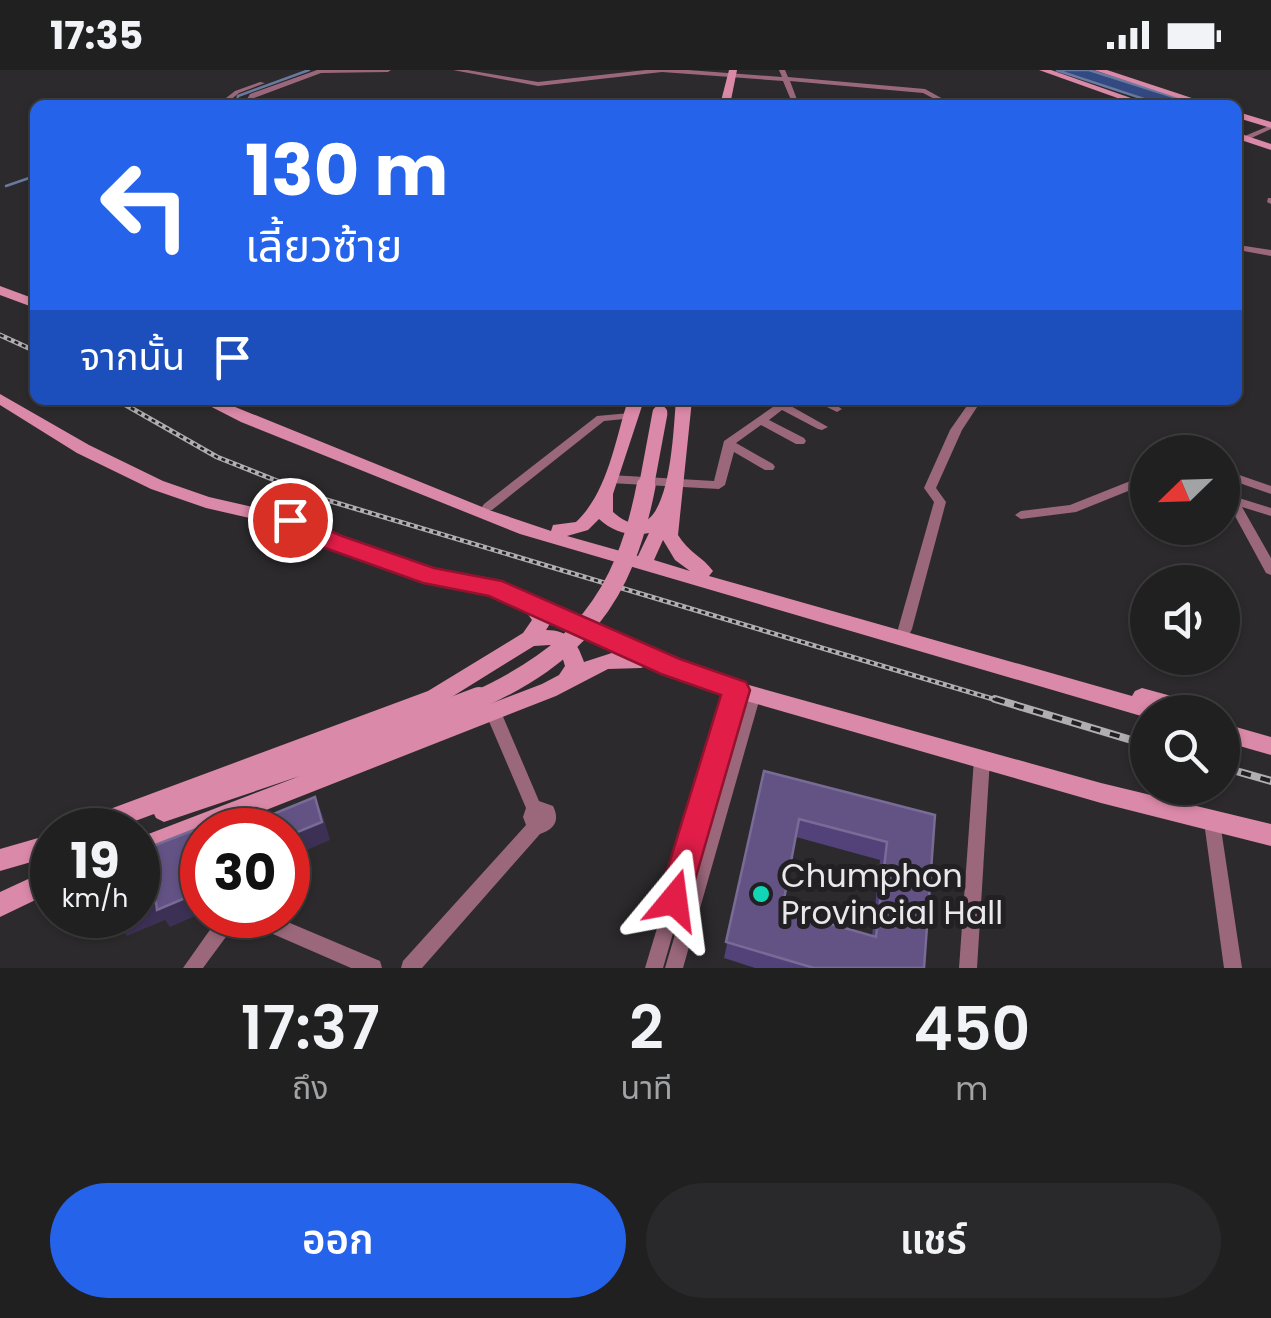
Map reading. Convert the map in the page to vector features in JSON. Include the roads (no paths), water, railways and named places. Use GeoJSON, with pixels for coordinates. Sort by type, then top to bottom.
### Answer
{"type":"FeatureCollection","features":[{"type":"Feature","properties":{"kind":"main road"},"geometry":{"type":"LineString","coordinates":[[1042,70],[1131,100]]}},
{"type":"Feature","properties":{"kind":"main road"},"geometry":{"type":"LineString","coordinates":[[1098,70],[1192,100]]}},
{"type":"Feature","properties":{"kind":"main road"},"geometry":{"type":"LineString","coordinates":[[726,100],[737,74]]}},
{"type":"Feature","properties":{"kind":"main road"},"geometry":{"type":"LineString","coordinates":[[735,100],[737,74]]}},
{"type":"Feature","properties":{"kind":"main road"},"geometry":{"type":"LineString","coordinates":[[1242,115],[1271,126]]}},
{"type":"Feature","properties":{"kind":"main road"},"geometry":{"type":"LineString","coordinates":[[1242,137],[1271,147]]}},
{"type":"Feature","properties":{"kind":"main road"},"geometry":{"type":"LineString","coordinates":[[0,282],[30,292]]}},
{"type":"Feature","properties":{"kind":"main road"},"geometry":{"type":"LineString","coordinates":[[0,290],[30,302]]}},
{"type":"Feature","properties":{"kind":"main road"},"geometry":{"type":"LineString","coordinates":[[0,399],[83,449],[157,485],[206,502],[268,514],[432,577],[493,588],[671,666],[745,692],[1212,822],[1271,834]]}},
{"type":"Feature","properties":{"kind":"main road"},"geometry":{"type":"LineString","coordinates":[[216,405],[270,431],[606,548]]}},
{"type":"Feature","properties":{"kind":"main road"},"geometry":{"type":"LineString","coordinates":[[240,405],[355,460]]}},
{"type":"Feature","properties":{"kind":"main road"},"geometry":{"type":"LineString","coordinates":[[646,560],[665,514],[683,405]]}},
{"type":"Feature","properties":{"kind":"main road"},"geometry":{"type":"LineString","coordinates":[[160,828],[312,762],[498,689],[578,634],[607,600],[627,561],[661,406]]}},
{"type":"Feature","properties":{"kind":"main road"},"geometry":{"type":"LineString","coordinates":[[606,548],[604,514],[610,479],[633,408]]}},
{"type":"Feature","properties":{"kind":"main road"},"geometry":{"type":"LineString","coordinates":[[558,529],[576,528],[590,518],[610,479]]}},
{"type":"Feature","properties":{"kind":"main road"},"geometry":{"type":"LineString","coordinates":[[413,483],[467,510],[1130,696]]}},
{"type":"Feature","properties":{"kind":"main road"},"geometry":{"type":"LineString","coordinates":[[672,484],[670,535],[681,555],[704,571]]}},
{"type":"Feature","properties":{"kind":"main road"},"geometry":{"type":"LineString","coordinates":[[604,514],[618,525],[637,529],[654,524],[665,514]]}},
{"type":"Feature","properties":{"kind":"main road"},"geometry":{"type":"LineString","coordinates":[[646,560],[704,571],[905,628],[1130,702]]}},
{"type":"Feature","properties":{"kind":"main road"},"geometry":{"type":"LineString","coordinates":[[527,601],[542,620],[534,637]]}},
{"type":"Feature","properties":{"kind":"main road"},"geometry":{"type":"LineString","coordinates":[[141,808],[435,696],[534,637],[571,621]]}},
{"type":"Feature","properties":{"kind":"main road"},"geometry":{"type":"LineString","coordinates":[[534,637],[553,637],[568,644],[576,661],[570,677]]}},
{"type":"Feature","properties":{"kind":"main road"},"geometry":{"type":"LineString","coordinates":[[570,677],[600,656],[612,640]]}},
{"type":"Feature","properties":{"kind":"main road"},"geometry":{"type":"LineString","coordinates":[[160,841],[493,712],[617,657],[671,666]]}},
{"type":"Feature","properties":{"kind":"main road"},"geometry":{"type":"LineString","coordinates":[[1240,725],[1271,734]]}},
{"type":"Feature","properties":{"kind":"main road"},"geometry":{"type":"LineString","coordinates":[[1240,737],[1271,746]]}},
{"type":"Feature","properties":{"kind":"main road"},"geometry":{"type":"LineString","coordinates":[[160,812],[312,762]]}},
{"type":"Feature","properties":{"kind":"street"},"geometry":{"type":"LineString","coordinates":[[227,100],[238,92],[298,70]]}},
{"type":"Feature","properties":{"kind":"street"},"geometry":{"type":"LineString","coordinates":[[256,100],[250,99],[252,95],[320,72],[388,70]]}},
{"type":"Feature","properties":{"kind":"street"},"geometry":{"type":"LineString","coordinates":[[456,70],[542,84],[620,72],[737,74],[920,90],[941,100]]}},
{"type":"Feature","properties":{"kind":"street"},"geometry":{"type":"LineString","coordinates":[[475,76],[486,70]]}},
{"type":"Feature","properties":{"kind":"street"},"geometry":{"type":"LineString","coordinates":[[782,70],[794,100]]}},
{"type":"Feature","properties":{"kind":"street"},"geometry":{"type":"LineString","coordinates":[[1242,137],[1271,126]]}},
{"type":"Feature","properties":{"kind":"street"},"geometry":{"type":"LineString","coordinates":[[1242,249],[1271,253]]}},
{"type":"Feature","properties":{"kind":"street"},"geometry":{"type":"LineString","coordinates":[[610,479],[719,485],[728,444],[783,405]]}},
{"type":"Feature","properties":{"kind":"street"},"geometry":{"type":"LineString","coordinates":[[789,405],[822,427]]}},
{"type":"Feature","properties":{"kind":"street"},"geometry":{"type":"LineString","coordinates":[[829,405],[838,409]]}},
{"type":"Feature","properties":{"kind":"street"},"geometry":{"type":"LineString","coordinates":[[905,628],[940,502],[930,488],[956,430],[973,405]]}},
{"type":"Feature","properties":{"kind":"street"},"geometry":{"type":"LineString","coordinates":[[488,507],[602,418],[633,408]]}},
{"type":"Feature","properties":{"kind":"street"},"geometry":{"type":"LineString","coordinates":[[760,420],[800,440]]}},
{"type":"Feature","properties":{"kind":"street"},"geometry":{"type":"LineString","coordinates":[[728,444],[769,467]]}},
{"type":"Feature","properties":{"kind":"street"},"geometry":{"type":"LineString","coordinates":[[1240,479],[1271,490]]}},
{"type":"Feature","properties":{"kind":"street"},"geometry":{"type":"LineString","coordinates":[[1021,515],[1072,508],[1130,485]]}},
{"type":"Feature","properties":{"kind":"street"},"geometry":{"type":"LineString","coordinates":[[1271,512],[1239,502],[1234,505],[1271,570]]}},
{"type":"Feature","properties":{"kind":"street"},"geometry":{"type":"LineString","coordinates":[[654,968],[678,921],[745,692]]}},
{"type":"Feature","properties":{"kind":"street"},"geometry":{"type":"LineString","coordinates":[[410,968],[536,818],[493,712]]}},
{"type":"Feature","properties":{"kind":"street"},"geometry":{"type":"LineString","coordinates":[[968,968],[982,758]]}},
{"type":"Feature","properties":{"kind":"street"},"geometry":{"type":"LineString","coordinates":[[1212,822],[1232,968]]}},
{"type":"Feature","properties":{"kind":"street"},"geometry":{"type":"LineString","coordinates":[[192,968],[226,923],[250,915],[373,968]]}},
{"type":"Feature","properties":{"kind":"street"},"geometry":{"type":"LineString","coordinates":[[674,968],[678,921]]}},
{"type":"Feature","properties":{"kind":"water"},"geometry":{"type":"Polygon","coordinates":[[[1056,70],[1089,70],[1183,100],[1147,100],[1056,70]]]}},
{"type":"Feature","properties":{"kind":"waterway"},"geometry":{"type":"LineString","coordinates":[[237,100],[238,96],[309,70]]}},
{"type":"Feature","properties":{"kind":"waterway"},"geometry":{"type":"LineString","coordinates":[[6,186],[30,178]]}},
{"type":"Feature","properties":{"kind":"railway"},"geometry":{"type":"LineString","coordinates":[[0,335],[30,349]]}},
{"type":"Feature","properties":{"kind":"railway"},"geometry":{"type":"LineString","coordinates":[[126,405],[217,457],[320,498],[1003,702]]}},
{"type":"Feature","properties":{"kind":"railway"},"geometry":{"type":"LineString","coordinates":[[995,699],[1130,740]]}},
{"type":"Feature","properties":{"kind":"railway"},"geometry":{"type":"LineString","coordinates":[[1240,772],[1271,781]]}},
{"type":"Feature","properties":{"kind":"place","name":"Chumphon Provincial Hall"},"geometry":{"type":"Point","coordinates":[761,894]}}]}
